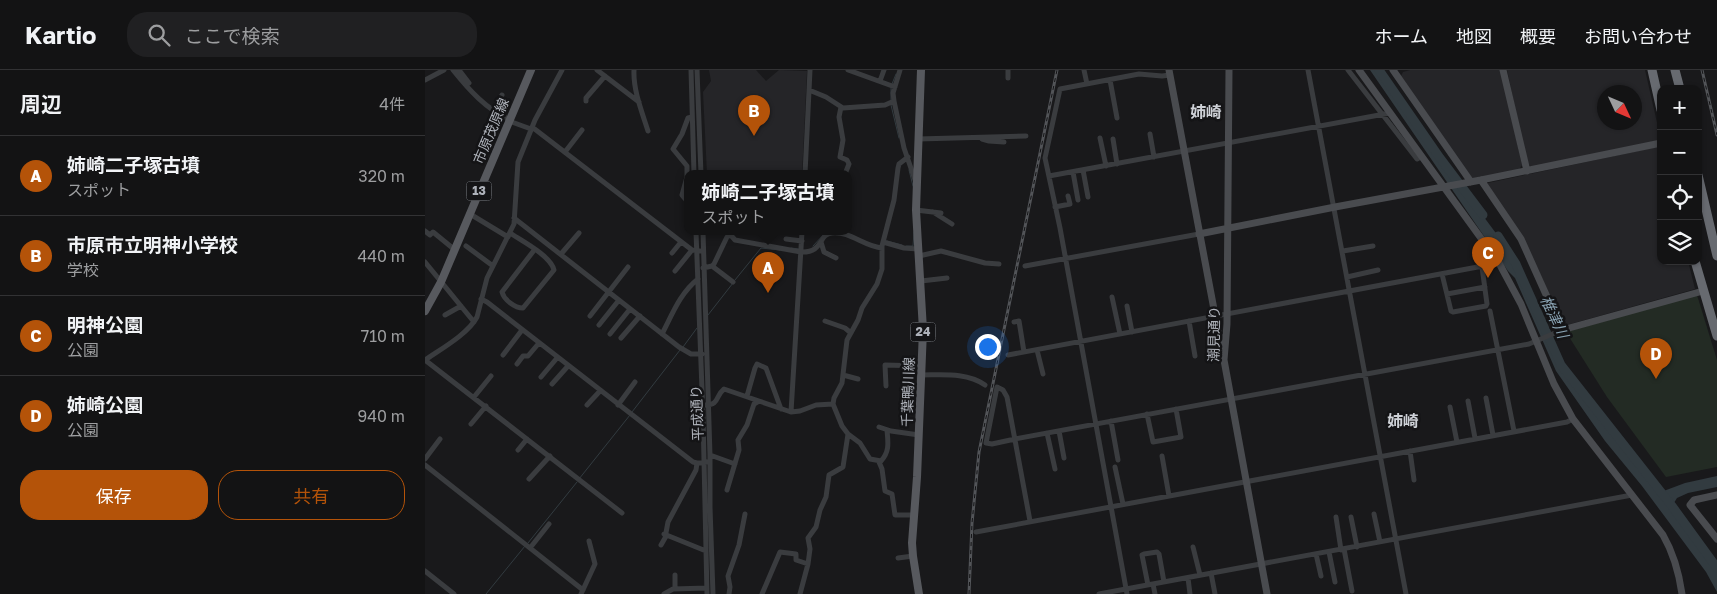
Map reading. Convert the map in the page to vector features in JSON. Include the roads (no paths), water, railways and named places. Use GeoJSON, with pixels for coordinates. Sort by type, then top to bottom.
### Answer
{"type":"FeatureCollection","features":[{"type":"Feature","properties":{"kind":"highway"},"geometry":{"type":"LineString","coordinates":[[1652,70],[1657,92]]}},
{"type":"Feature","properties":{"kind":"highway"},"geometry":{"type":"LineString","coordinates":[[1675,70],[1679,85]]}},
{"type":"Feature","properties":{"kind":"highway"},"geometry":{"type":"LineString","coordinates":[[1702,192],[1717,256]]}},
{"type":"Feature","properties":{"kind":"highway"},"geometry":{"type":"LineString","coordinates":[[1696,265],[1717,336]]}},
{"type":"Feature","properties":{"kind":"main road","name":"市原茂原線"},"geometry":{"type":"LineString","coordinates":[[425,311],[441,282],[531,70]]}},
{"type":"Feature","properties":{"kind":"main road","name":"千葉鴨川線"},"geometry":{"type":"LineString","coordinates":[[919,594],[913,556],[923,330],[916,210],[921,70]]}},
{"type":"Feature","properties":{"kind":"street"},"geometry":{"type":"LineString","coordinates":[[425,80],[444,70]]}},
{"type":"Feature","properties":{"kind":"street"},"geometry":{"type":"LineString","coordinates":[[453,70],[469,90],[493,111],[532,128],[681,242],[697,250],[675,271]]}},
{"type":"Feature","properties":{"kind":"street"},"geometry":{"type":"LineString","coordinates":[[459,70],[469,83]]}},
{"type":"Feature","properties":{"kind":"street"},"geometry":{"type":"LineString","coordinates":[[562,70],[532,128],[518,162],[514,218],[509,235],[487,278],[474,322],[460,335],[425,360],[622,513]]}},
{"type":"Feature","properties":{"kind":"street"},"geometry":{"type":"LineString","coordinates":[[597,70],[639,102]]}},
{"type":"Feature","properties":{"kind":"street"},"geometry":{"type":"LineString","coordinates":[[634,70],[639,102],[648,131]]}},
{"type":"Feature","properties":{"kind":"street"},"geometry":{"type":"LineString","coordinates":[[691,70],[694,170]]}},
{"type":"Feature","properties":{"kind":"street"},"geometry":{"type":"LineString","coordinates":[[697,70],[701,170]]}},
{"type":"Feature","properties":{"kind":"street"},"geometry":{"type":"LineString","coordinates":[[805,170],[810,70]]}},
{"type":"Feature","properties":{"kind":"street"},"geometry":{"type":"LineString","coordinates":[[848,70],[895,86]]}},
{"type":"Feature","properties":{"kind":"street"},"geometry":{"type":"LineString","coordinates":[[881,82],[884,70]]}},
{"type":"Feature","properties":{"kind":"street"},"geometry":{"type":"LineString","coordinates":[[900,70],[895,86],[894,101],[904,148],[917,185]]}},
{"type":"Feature","properties":{"kind":"street"},"geometry":{"type":"LineString","coordinates":[[1008,70],[1008,78]]}},
{"type":"Feature","properties":{"kind":"street"},"geometry":{"type":"LineString","coordinates":[[1084,70],[1087,84]]}},
{"type":"Feature","properties":{"kind":"street"},"geometry":{"type":"LineString","coordinates":[[1120,70],[1121,78]]}},
{"type":"Feature","properties":{"kind":"street","name":"潮見通り"},"geometry":{"type":"LineString","coordinates":[[1229,70],[1227,315],[1224,360],[1267,594]]}},
{"type":"Feature","properties":{"kind":"street"},"geometry":{"type":"LineString","coordinates":[[1308,70],[1335,207],[1405,594]]}},
{"type":"Feature","properties":{"kind":"street"},"geometry":{"type":"LineString","coordinates":[[1348,70],[1447,187],[1499,263],[1521,304],[1554,384],[1573,420],[1657,526],[1672,551],[1683,594]]}},
{"type":"Feature","properties":{"kind":"street"},"geometry":{"type":"LineString","coordinates":[[1359,70],[1387,114]]}},
{"type":"Feature","properties":{"kind":"street"},"geometry":{"type":"LineString","coordinates":[[1395,70],[1467,183]]}},
{"type":"Feature","properties":{"kind":"street"},"geometry":{"type":"LineString","coordinates":[[1503,70],[1527,171]]}},
{"type":"Feature","properties":{"kind":"street"},"geometry":{"type":"LineString","coordinates":[[1127,591],[1045,158],[1060,89],[1139,74],[1162,76],[1169,72],[1224,360]]}},
{"type":"Feature","properties":{"kind":"street"},"geometry":{"type":"LineString","coordinates":[[587,101],[587,98],[605,76]]}},
{"type":"Feature","properties":{"kind":"street"},"geometry":{"type":"LineString","coordinates":[[1357,82],[1364,77]]}},
{"type":"Feature","properties":{"kind":"street"},"geometry":{"type":"LineString","coordinates":[[1110,80],[1117,118]]}},
{"type":"Feature","properties":{"kind":"street"},"geometry":{"type":"LineString","coordinates":[[809,90],[825,97],[841,108],[885,105],[894,101]]}},
{"type":"Feature","properties":{"kind":"street"},"geometry":{"type":"LineString","coordinates":[[493,111],[501,95]]}},
{"type":"Feature","properties":{"kind":"street"},"geometry":{"type":"LineString","coordinates":[[841,108],[839,117],[843,140],[840,156],[847,160],[849,164],[847,170]]}},
{"type":"Feature","properties":{"kind":"street"},"geometry":{"type":"LineString","coordinates":[[1049,176],[1387,114]]}},
{"type":"Feature","properties":{"kind":"street"},"geometry":{"type":"LineString","coordinates":[[687,170],[687,166],[673,148],[682,134],[688,118],[692,117]]}},
{"type":"Feature","properties":{"kind":"street"},"geometry":{"type":"LineString","coordinates":[[565,152],[582,130]]}},
{"type":"Feature","properties":{"kind":"street"},"geometry":{"type":"LineString","coordinates":[[1150,134],[1154,157]]}},
{"type":"Feature","properties":{"kind":"street"},"geometry":{"type":"LineString","coordinates":[[918,139],[1026,136]]}},
{"type":"Feature","properties":{"kind":"street"},"geometry":{"type":"LineString","coordinates":[[978,137],[989,141],[1004,142]]}},
{"type":"Feature","properties":{"kind":"street"},"geometry":{"type":"LineString","coordinates":[[1100,138],[1106,166]]}},
{"type":"Feature","properties":{"kind":"street"},"geometry":{"type":"LineString","coordinates":[[1113,139],[1117,164]]}},
{"type":"Feature","properties":{"kind":"street"},"geometry":{"type":"LineString","coordinates":[[1025,266],[1447,187],[1657,144]]}},
{"type":"Feature","properties":{"kind":"street"},"geometry":{"type":"LineString","coordinates":[[879,462],[869,459],[859,443],[848,434],[842,426],[833,404],[842,383],[847,340],[881,274],[883,245],[894,200],[898,168],[899,164],[908,156]]}},
{"type":"Feature","properties":{"kind":"street"},"geometry":{"type":"LineString","coordinates":[[1083,170],[1089,197]]}},
{"type":"Feature","properties":{"kind":"street"},"geometry":{"type":"LineString","coordinates":[[1073,172],[1078,200]]}},
{"type":"Feature","properties":{"kind":"street"},"geometry":{"type":"LineString","coordinates":[[1481,180],[1521,240],[1560,330]]}},
{"type":"Feature","properties":{"kind":"street"},"geometry":{"type":"LineString","coordinates":[[1055,207],[1070,204],[1068,196]]}},
{"type":"Feature","properties":{"kind":"street"},"geometry":{"type":"LineString","coordinates":[[916,210],[941,213]]}},
{"type":"Feature","properties":{"kind":"street"},"geometry":{"type":"LineString","coordinates":[[933,212],[953,224]]}},
{"type":"Feature","properties":{"kind":"street"},"geometry":{"type":"LineString","coordinates":[[470,214],[535,249],[553,264],[554,270],[523,308],[518,308],[503,297],[502,292],[535,249]]}},
{"type":"Feature","properties":{"kind":"street"},"geometry":{"type":"LineString","coordinates":[[514,218],[662,334],[691,354],[703,354]]}},
{"type":"Feature","properties":{"kind":"street"},"geometry":{"type":"LineString","coordinates":[[425,231],[430,234],[433,232],[455,250]]}},
{"type":"Feature","properties":{"kind":"street"},"geometry":{"type":"LineString","coordinates":[[561,254],[579,233]]}},
{"type":"Feature","properties":{"kind":"street","name":"平成通り"},"geometry":{"type":"LineString","coordinates":[[696,235],[708,460],[707,591]]}},
{"type":"Feature","properties":{"kind":"street","name":"平成通り"},"geometry":{"type":"LineString","coordinates":[[702,235],[697,250],[703,268],[703,354]]}},
{"type":"Feature","properties":{"kind":"street"},"geometry":{"type":"LineString","coordinates":[[712,266],[728,235]]}},
{"type":"Feature","properties":{"kind":"street"},"geometry":{"type":"LineString","coordinates":[[730,235],[735,240],[810,253],[815,250],[827,235]]}},
{"type":"Feature","properties":{"kind":"street"},"geometry":{"type":"LineString","coordinates":[[791,412],[802,235]]}},
{"type":"Feature","properties":{"kind":"street"},"geometry":{"type":"LineString","coordinates":[[843,235],[874,247],[883,245],[904,248],[919,253],[941,251],[985,263],[999,264]]}},
{"type":"Feature","properties":{"kind":"street"},"geometry":{"type":"LineString","coordinates":[[786,238],[801,241]]}},
{"type":"Feature","properties":{"kind":"street"},"geometry":{"type":"LineString","coordinates":[[672,253],[681,242]]}},
{"type":"Feature","properties":{"kind":"street"},"geometry":{"type":"LineString","coordinates":[[821,242],[824,252],[837,258]]}},
{"type":"Feature","properties":{"kind":"street"},"geometry":{"type":"LineString","coordinates":[[466,246],[493,266]]}},
{"type":"Feature","properties":{"kind":"street"},"geometry":{"type":"LineString","coordinates":[[1343,251],[1373,246]]}},
{"type":"Feature","properties":{"kind":"street"},"geometry":{"type":"LineString","coordinates":[[425,262],[474,322]]}},
{"type":"Feature","properties":{"kind":"street"},"geometry":{"type":"LineString","coordinates":[[1008,355],[1499,263]]}},
{"type":"Feature","properties":{"kind":"street"},"geometry":{"type":"LineString","coordinates":[[703,268],[712,266],[733,282]]}},
{"type":"Feature","properties":{"kind":"street"},"geometry":{"type":"LineString","coordinates":[[589,316],[628,267]]}},
{"type":"Feature","properties":{"kind":"street"},"geometry":{"type":"LineString","coordinates":[[1442,274],[1451,311],[1453,312],[1486,306],[1482,267]]}},
{"type":"Feature","properties":{"kind":"street"},"geometry":{"type":"LineString","coordinates":[[1347,277],[1378,270]]}},
{"type":"Feature","properties":{"kind":"street"},"geometry":{"type":"LineString","coordinates":[[921,280],[947,278]]}},
{"type":"Feature","properties":{"kind":"street"},"geometry":{"type":"LineString","coordinates":[[662,334],[673,310],[698,279]]}},
{"type":"Feature","properties":{"kind":"street"},"geometry":{"type":"LineString","coordinates":[[1447,294],[1485,287]]}},
{"type":"Feature","properties":{"kind":"street"},"geometry":{"type":"LineString","coordinates":[[1030,521],[1015,439],[1007,396],[1003,390],[997,387],[986,442],[992,444],[1015,439],[1147,414],[1498,350],[1537,341],[1560,330],[1703,290]]}},
{"type":"Feature","properties":{"kind":"street"},"geometry":{"type":"LineString","coordinates":[[1113,297],[1119,334]]}},
{"type":"Feature","properties":{"kind":"street"},"geometry":{"type":"LineString","coordinates":[[481,299],[693,462],[697,463],[708,460],[735,464]]}},
{"type":"Feature","properties":{"kind":"street"},"geometry":{"type":"LineString","coordinates":[[599,325],[619,300]]}},
{"type":"Feature","properties":{"kind":"street"},"geometry":{"type":"LineString","coordinates":[[445,315],[461,306]]}},
{"type":"Feature","properties":{"kind":"street"},"geometry":{"type":"LineString","coordinates":[[1127,306],[1132,332]]}},
{"type":"Feature","properties":{"kind":"street"},"geometry":{"type":"LineString","coordinates":[[610,334],[630,309]]}},
{"type":"Feature","properties":{"kind":"street"},"geometry":{"type":"LineString","coordinates":[[1490,311],[1513,431]]}},
{"type":"Feature","properties":{"kind":"street"},"geometry":{"type":"LineString","coordinates":[[621,338],[640,316]]}},
{"type":"Feature","properties":{"kind":"street"},"geometry":{"type":"LineString","coordinates":[[825,321],[845,328],[851,333]]}},
{"type":"Feature","properties":{"kind":"street"},"geometry":{"type":"LineString","coordinates":[[1014,322],[1019,321],[1024,352]]}},
{"type":"Feature","properties":{"kind":"street"},"geometry":{"type":"LineString","coordinates":[[1189,321],[1195,356]]}},
{"type":"Feature","properties":{"kind":"street"},"geometry":{"type":"LineString","coordinates":[[503,355],[522,330]]}},
{"type":"Feature","properties":{"kind":"street"},"geometry":{"type":"LineString","coordinates":[[517,364],[523,356],[528,356],[539,344]]}},
{"type":"Feature","properties":{"kind":"street"},"geometry":{"type":"LineString","coordinates":[[1037,350],[1043,374]]}},
{"type":"Feature","properties":{"kind":"street"},"geometry":{"type":"LineString","coordinates":[[541,378],[557,358]]}},
{"type":"Feature","properties":{"kind":"street"},"geometry":{"type":"LineString","coordinates":[[747,396],[757,364],[766,368],[781,409]]}},
{"type":"Feature","properties":{"kind":"street"},"geometry":{"type":"LineString","coordinates":[[886,386],[885,365],[921,366]]}},
{"type":"Feature","properties":{"kind":"street"},"geometry":{"type":"LineString","coordinates":[[552,384],[567,366]]}},
{"type":"Feature","properties":{"kind":"street"},"geometry":{"type":"LineString","coordinates":[[843,375],[858,379]]}},
{"type":"Feature","properties":{"kind":"street"},"geometry":{"type":"LineString","coordinates":[[921,375],[957,375],[971,378],[985,385]]}},
{"type":"Feature","properties":{"kind":"street"},"geometry":{"type":"LineString","coordinates":[[474,397],[491,376]]}},
{"type":"Feature","properties":{"kind":"street"},"geometry":{"type":"LineString","coordinates":[[618,405],[635,382]]}},
{"type":"Feature","properties":{"kind":"street"},"geometry":{"type":"LineString","coordinates":[[706,405],[715,403],[724,388],[791,412],[816,405],[833,404]]}},
{"type":"Feature","properties":{"kind":"street"},"geometry":{"type":"LineString","coordinates":[[587,405],[600,391]]}},
{"type":"Feature","properties":{"kind":"street"},"geometry":{"type":"LineString","coordinates":[[1486,398],[1493,435]]}},
{"type":"Feature","properties":{"kind":"street"},"geometry":{"type":"LineString","coordinates":[[727,490],[739,450],[738,440],[747,425],[754,404],[759,401]]}},
{"type":"Feature","properties":{"kind":"street"},"geometry":{"type":"LineString","coordinates":[[1468,401],[1475,438]]}},
{"type":"Feature","properties":{"kind":"street","name":"平成通り"},"geometry":{"type":"LineString","coordinates":[[706,405],[713,594]]}},
{"type":"Feature","properties":{"kind":"street"},"geometry":{"type":"LineString","coordinates":[[471,424],[486,406]]}},
{"type":"Feature","properties":{"kind":"street"},"geometry":{"type":"LineString","coordinates":[[1450,407],[1457,442]]}},
{"type":"Feature","properties":{"kind":"street"},"geometry":{"type":"LineString","coordinates":[[1147,414],[1153,442],[1181,437],[1176,409]]}},
{"type":"Feature","properties":{"kind":"street"},"geometry":{"type":"LineString","coordinates":[[976,532],[1573,420]]}},
{"type":"Feature","properties":{"kind":"street"},"geometry":{"type":"LineString","coordinates":[[1111,421],[1118,460]]}},
{"type":"Feature","properties":{"kind":"street"},"geometry":{"type":"LineString","coordinates":[[879,427],[919,435]]}},
{"type":"Feature","properties":{"kind":"street"},"geometry":{"type":"LineString","coordinates":[[879,462],[884,458],[889,448],[887,430]]}},
{"type":"Feature","properties":{"kind":"street"},"geometry":{"type":"LineString","coordinates":[[1059,431],[1063,458]]}},
{"type":"Feature","properties":{"kind":"street"},"geometry":{"type":"LineString","coordinates":[[1047,433],[1055,469]]}},
{"type":"Feature","properties":{"kind":"street"},"geometry":{"type":"LineString","coordinates":[[800,594],[808,564],[810,549],[808,538],[816,527],[820,510],[826,497],[829,475],[843,467],[848,434]]}},
{"type":"Feature","properties":{"kind":"street"},"geometry":{"type":"LineString","coordinates":[[425,459],[440,439]]}},
{"type":"Feature","properties":{"kind":"street"},"geometry":{"type":"LineString","coordinates":[[517,450],[527,439]]}},
{"type":"Feature","properties":{"kind":"street"},"geometry":{"type":"LineString","coordinates":[[1410,451],[1414,480]]}},
{"type":"Feature","properties":{"kind":"street"},"geometry":{"type":"LineString","coordinates":[[529,479],[549,456]]}},
{"type":"Feature","properties":{"kind":"street"},"geometry":{"type":"LineString","coordinates":[[1162,456],[1169,496]]}},
{"type":"Feature","properties":{"kind":"street"},"geometry":{"type":"LineString","coordinates":[[879,462],[882,469],[885,491],[892,494],[895,515],[914,515]]}},
{"type":"Feature","properties":{"kind":"street"},"geometry":{"type":"LineString","coordinates":[[661,545],[665,538],[667,522],[696,470],[697,463]]}},
{"type":"Feature","properties":{"kind":"street"},"geometry":{"type":"LineString","coordinates":[[425,465],[530,548],[582,592],[595,564],[589,541]]}},
{"type":"Feature","properties":{"kind":"street"},"geometry":{"type":"LineString","coordinates":[[1115,467],[1123,504]]}},
{"type":"Feature","properties":{"kind":"street"},"geometry":{"type":"LineString","coordinates":[[1099,594],[1127,591],[1150,584],[1632,495]]}},
{"type":"Feature","properties":{"kind":"street"},"geometry":{"type":"LineString","coordinates":[[1717,496],[1694,500],[1689,505],[1717,539]]}},
{"type":"Feature","properties":{"kind":"street"},"geometry":{"type":"LineString","coordinates":[[729,594],[729,576],[739,545],[745,514]]}},
{"type":"Feature","properties":{"kind":"street"},"geometry":{"type":"LineString","coordinates":[[1374,514],[1380,542]]}},
{"type":"Feature","properties":{"kind":"street"},"geometry":{"type":"LineString","coordinates":[[1336,517],[1351,591]]}},
{"type":"Feature","properties":{"kind":"street"},"geometry":{"type":"LineString","coordinates":[[1351,517],[1357,546]]}},
{"type":"Feature","properties":{"kind":"street"},"geometry":{"type":"LineString","coordinates":[[530,548],[549,524]]}},
{"type":"Feature","properties":{"kind":"street"},"geometry":{"type":"LineString","coordinates":[[664,534],[706,551]]}},
{"type":"Feature","properties":{"kind":"street"},"geometry":{"type":"LineString","coordinates":[[1193,547],[1200,575]]}},
{"type":"Feature","properties":{"kind":"street"},"geometry":{"type":"LineString","coordinates":[[762,594],[780,552],[796,554],[796,560],[808,564]]}},
{"type":"Feature","properties":{"kind":"street"},"geometry":{"type":"LineString","coordinates":[[1155,594],[1150,584],[1144,554],[1157,552],[1159,554],[1164,582]]}},
{"type":"Feature","properties":{"kind":"street"},"geometry":{"type":"LineString","coordinates":[[1329,552],[1335,582]]}},
{"type":"Feature","properties":{"kind":"street"},"geometry":{"type":"LineString","coordinates":[[1316,554],[1321,576]]}},
{"type":"Feature","properties":{"kind":"street"},"geometry":{"type":"LineString","coordinates":[[898,558],[913,556]]}},
{"type":"Feature","properties":{"kind":"street"},"geometry":{"type":"LineString","coordinates":[[425,571],[454,594]]}},
{"type":"Feature","properties":{"kind":"street"},"geometry":{"type":"LineString","coordinates":[[1211,573],[1215,594]]}},
{"type":"Feature","properties":{"kind":"street"},"geometry":{"type":"LineString","coordinates":[[675,575],[675,589]]}},
{"type":"Feature","properties":{"kind":"street"},"geometry":{"type":"LineString","coordinates":[[1187,578],[1190,594]]}},
{"type":"Feature","properties":{"kind":"street"},"geometry":{"type":"LineString","coordinates":[[664,594],[675,589],[707,591]]}},
{"type":"Feature","properties":{"kind":"waterway","name":"椎津川"},"geometry":{"type":"LineString","coordinates":[[1379,70],[1440,158],[1483,215]]}},
{"type":"Feature","properties":{"kind":"waterway"},"geometry":{"type":"LineString","coordinates":[[892,84],[896,74]]}},
{"type":"Feature","properties":{"kind":"waterway"},"geometry":{"type":"LineString","coordinates":[[891,88],[891,101]]}},
{"type":"Feature","properties":{"kind":"waterway"},"geometry":{"type":"LineString","coordinates":[[891,105],[899,138]]}},
{"type":"Feature","properties":{"kind":"waterway"},"geometry":{"type":"LineString","coordinates":[[909,170],[913,186]]}},
{"type":"Feature","properties":{"kind":"waterway"},"geometry":{"type":"LineString","coordinates":[[906,246],[913,246],[914,232]]}},
{"type":"Feature","properties":{"kind":"waterway"},"geometry":{"type":"LineString","coordinates":[[813,246],[823,235]]}},
{"type":"Feature","properties":{"kind":"waterway","name":"椎津川"},"geometry":{"type":"LineString","coordinates":[[1498,236],[1516,264],[1561,365],[1672,506],[1717,568]]}},
{"type":"Feature","properties":{"kind":"waterway"},"geometry":{"type":"LineString","coordinates":[[887,241],[902,245]]}},
{"type":"Feature","properties":{"kind":"waterway"},"geometry":{"type":"LineString","coordinates":[[735,280],[761,248],[780,250]]}},
{"type":"Feature","properties":{"kind":"waterway"},"geometry":{"type":"LineString","coordinates":[[791,248],[799,249]]}},
{"type":"Feature","properties":{"kind":"waterway"},"geometry":{"type":"LineString","coordinates":[[708,315],[733,283]]}},
{"type":"Feature","properties":{"kind":"waterway"},"geometry":{"type":"LineString","coordinates":[[683,347],[697,328]]}},
{"type":"Feature","properties":{"kind":"waterway"},"geometry":{"type":"LineString","coordinates":[[632,412],[680,350]]}},
{"type":"Feature","properties":{"kind":"waterway"},"geometry":{"type":"LineString","coordinates":[[579,479],[630,415]]}},
{"type":"Feature","properties":{"kind":"waterway"},"geometry":{"type":"LineString","coordinates":[[528,543],[577,482]]}},
{"type":"Feature","properties":{"kind":"waterway"},"geometry":{"type":"LineString","coordinates":[[486,594],[525,546]]}},
{"type":"Feature","properties":{"kind":"railway"},"geometry":{"type":"LineString","coordinates":[[969,594],[972,523],[979,452],[1057,70]]}},
{"type":"Feature","properties":{"kind":"railway"},"geometry":{"type":"LineString","coordinates":[[1702,70],[1717,135]]}},
{"type":"Feature","properties":{"kind":"place","name":"市原市立明神小学校"},"geometry":{"type":"Point","coordinates":[754,136]}},
{"type":"Feature","properties":{"kind":"place","name":"明神公園"},"geometry":{"type":"Point","coordinates":[1488,278]}},
{"type":"Feature","properties":{"kind":"place","name":"姉崎二子塚古墳"},"geometry":{"type":"Point","coordinates":[768,293]}},
{"type":"Feature","properties":{"kind":"place","name":"姉崎公園"},"geometry":{"type":"Point","coordinates":[1656,379]}},
{"type":"Feature","properties":{"kind":"district","name":"姉崎"},"geometry":{"type":"Point","coordinates":[1206,112]}},
{"type":"Feature","properties":{"kind":"district","name":"姉崎"},"geometry":{"type":"Point","coordinates":[1403,421]}}]}
